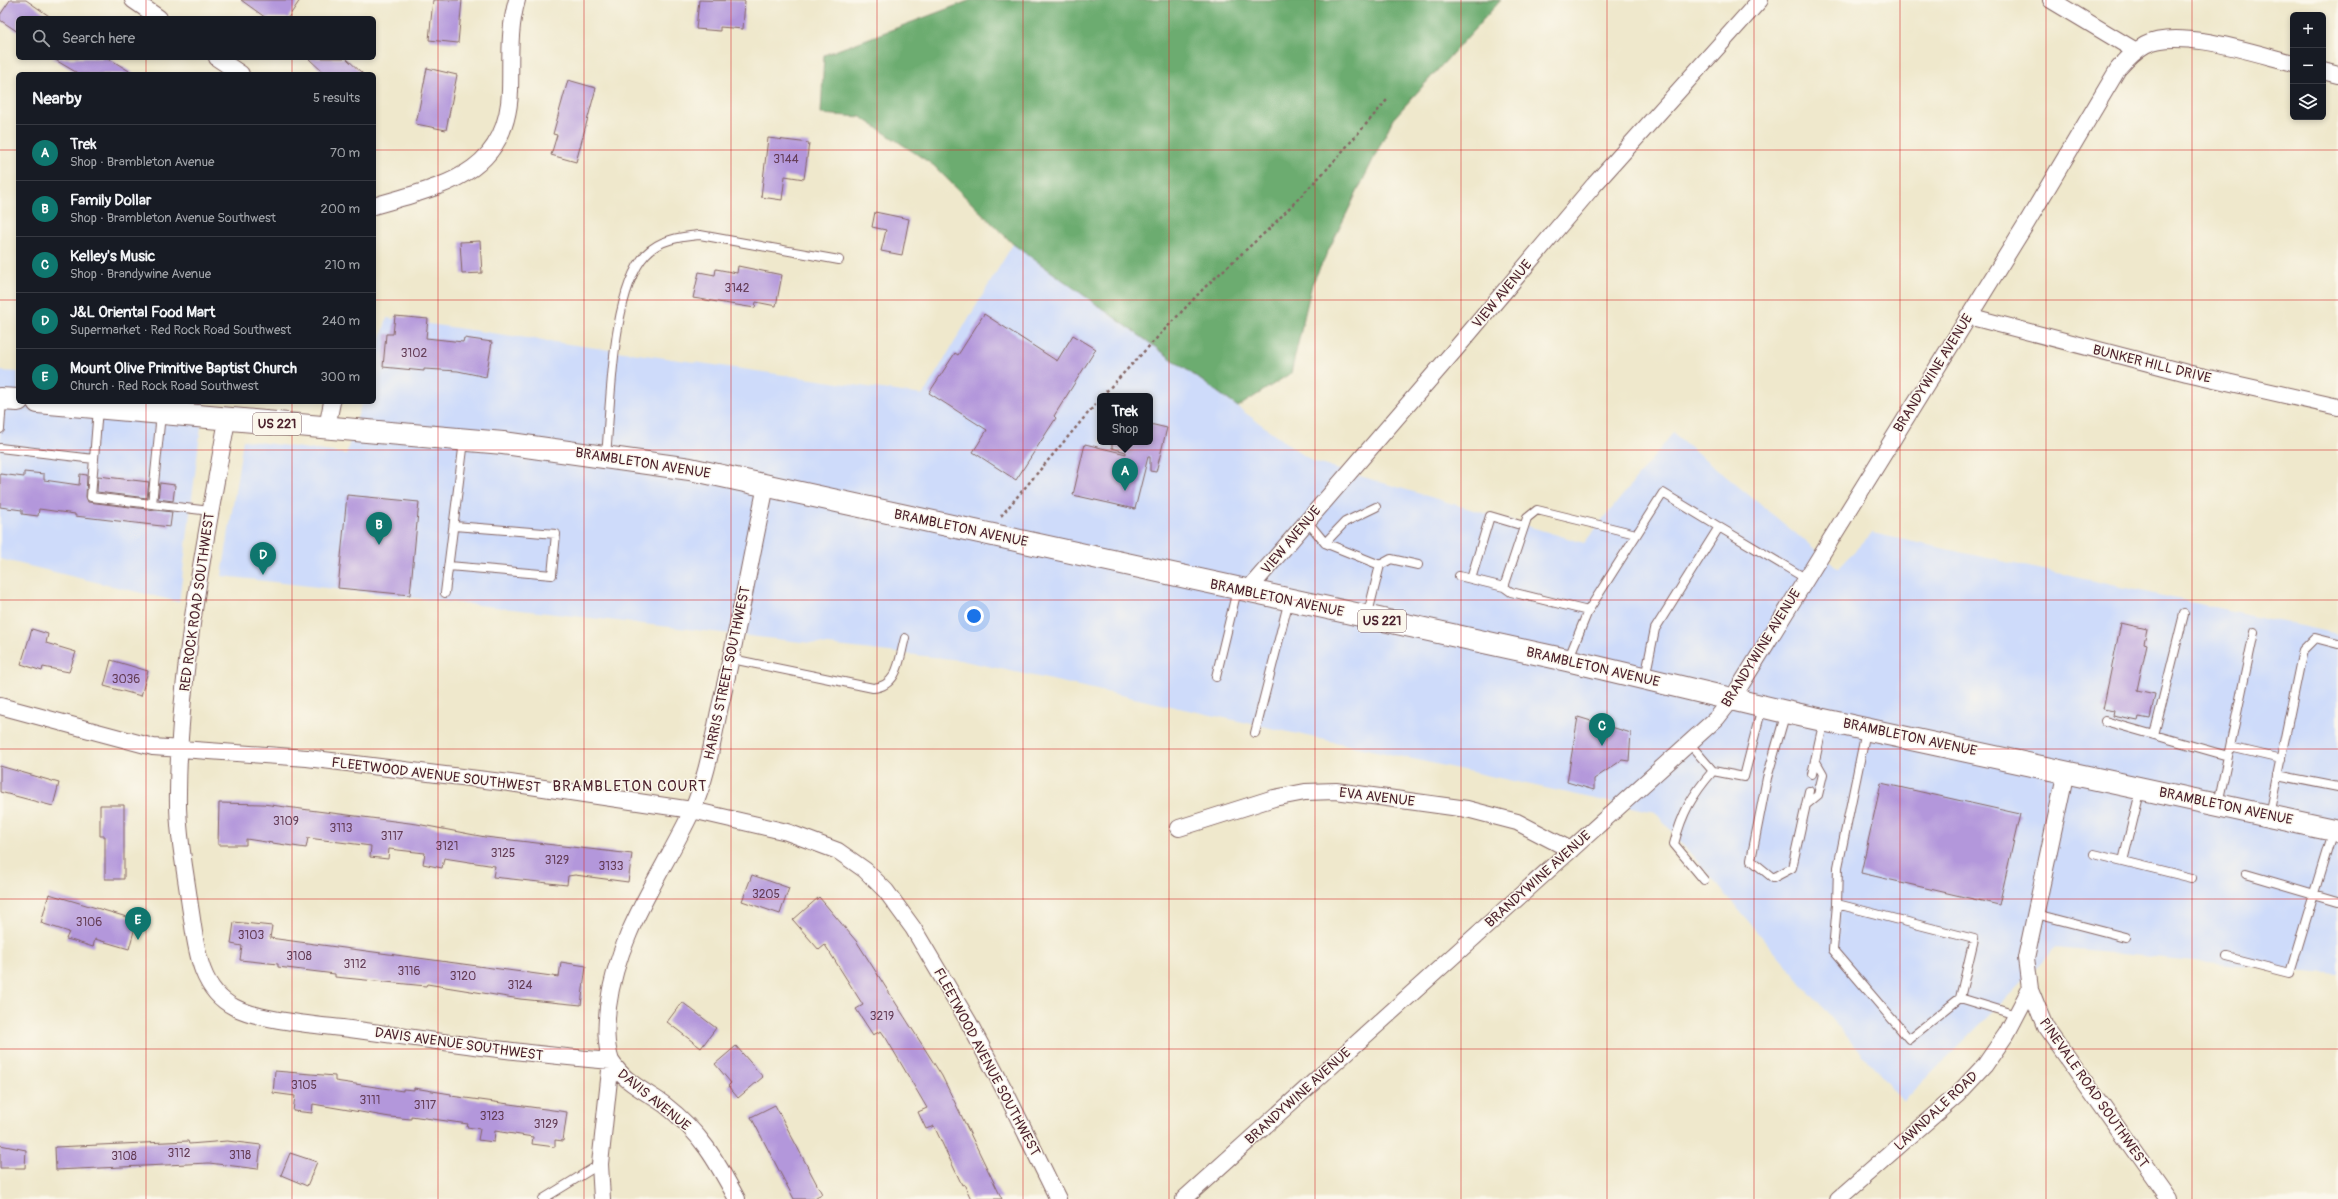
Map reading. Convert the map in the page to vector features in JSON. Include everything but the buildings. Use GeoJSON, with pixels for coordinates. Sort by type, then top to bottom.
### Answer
{"type":"FeatureCollection","features":[{"type":"Feature","properties":{"kind":"main road","name":"US 221"},"geometry":{"type":"LineString","coordinates":[[62,404],[226,420],[326,427]]}},
{"type":"Feature","properties":{"kind":"main road","name":"BRAMBLETON AVENUE"},"geometry":{"type":"LineString","coordinates":[[326,427],[524,445],[690,469],[1367,618],[1567,660],[1786,712],[1867,728],[2335,830]]}},
{"type":"Feature","properties":{"kind":"street"},"geometry":{"type":"LineString","coordinates":[[133,0],[156,16]]}},
{"type":"Feature","properties":{"kind":"street"},"geometry":{"type":"LineString","coordinates":[[376,205],[447,184],[468,172],[486,156],[499,141],[508,107],[510,92],[509,44],[517,0]]}},
{"type":"Feature","properties":{"kind":"street","name":"VIEW AVENUE"},"geometry":{"type":"LineString","coordinates":[[1242,590],[1307,521],[1454,351],[1599,179],[1760,0]]}},
{"type":"Feature","properties":{"kind":"street"},"geometry":{"type":"LineString","coordinates":[[2051,0],[2136,51]]}},
{"type":"Feature","properties":{"kind":"street","name":"BRANDYWINE AVENUE"},"geometry":{"type":"LineString","coordinates":[[1184,1199],[1717,718],[1732,699],[1805,578],[2038,205],[2118,70],[2136,51],[2146,44],[2164,39],[2188,39],[2290,62]]}},
{"type":"Feature","properties":{"kind":"street"},"geometry":{"type":"LineString","coordinates":[[220,60],[238,72]]}},
{"type":"Feature","properties":{"kind":"street"},"geometry":{"type":"LineString","coordinates":[[2326,72],[2338,75]]}},
{"type":"Feature","properties":{"kind":"street","name":"BUNKER HILL DRIVE"},"geometry":{"type":"LineString","coordinates":[[1968,316],[2187,373],[2338,407]]}},
{"type":"Feature","properties":{"kind":"street"},"geometry":{"type":"LineString","coordinates":[[326,427],[332,404]]}},
{"type":"Feature","properties":{"kind":"street","name":"RED ROCK ROAD SOUTHWEST"},"geometry":{"type":"LineString","coordinates":[[226,420],[187,649],[178,795],[182,850],[198,956],[206,978],[217,994],[232,1006],[250,1014],[307,1023]]}},
{"type":"Feature","properties":{"kind":"street","name":"HARRIS STREET SOUTHWEST"},"geometry":{"type":"LineString","coordinates":[[602,1199],[600,1164],[611,1061],[606,1047],[606,1028],[610,989],[618,959],[630,929],[692,810],[704,780],[732,659],[766,486]]}},
{"type":"Feature","properties":{"kind":"street","name":"FLEETWOOD AVENUE SOUTHWEST"},"geometry":{"type":"LineString","coordinates":[[0,706],[135,744],[180,749],[315,759],[510,783],[692,810],[787,832],[818,842],[838,851],[865,870],[886,891],[913,928],[968,1021],[1006,1093],[1058,1199]]}},
{"type":"Feature","properties":{"kind":"street","name":"PINEVALE ROAD SOUTHWEST"},"geometry":{"type":"LineString","coordinates":[[2066,771],[2026,958],[2030,989],[2044,1026],[2168,1199]]}},
{"type":"Feature","properties":{"kind":"street","name":"EVA AVENUE"},"geometry":{"type":"LineString","coordinates":[[1179,828],[1274,798],[1305,792],[1336,791],[1467,809],[1517,822],[1571,850]]}},
{"type":"Feature","properties":{"kind":"street","name":"LAWNDALE ROAD"},"geometry":{"type":"LineString","coordinates":[[1838,1199],[1957,1095],[1985,1065],[2016,1015],[2030,989]]}},
{"type":"Feature","properties":{"kind":"street","name":"DAVIS AVENUE SOUTHWEST"},"geometry":{"type":"LineString","coordinates":[[307,1023],[543,1056],[611,1061]]}},
{"type":"Feature","properties":{"kind":"street","name":"DAVIS AVENUE"},"geometry":{"type":"LineString","coordinates":[[611,1061],[624,1078],[664,1105],[690,1127],[712,1153],[737,1199]]}},
{"type":"Feature","properties":{"kind":"lane"},"geometry":{"type":"LineString","coordinates":[[606,456],[619,316],[626,289],[639,263],[647,253],[660,243],[676,238],[700,235],[839,260]]}},
{"type":"Feature","properties":{"kind":"lane"},"geometry":{"type":"LineString","coordinates":[[0,429],[7,399]]}},
{"type":"Feature","properties":{"kind":"lane"},"geometry":{"type":"LineString","coordinates":[[98,407],[91,497],[210,511]]}},
{"type":"Feature","properties":{"kind":"lane"},"geometry":{"type":"LineString","coordinates":[[152,504],[161,414]]}},
{"type":"Feature","properties":{"kind":"lane"},"geometry":{"type":"LineString","coordinates":[[446,593],[464,440]]}},
{"type":"Feature","properties":{"kind":"lane"},"geometry":{"type":"LineString","coordinates":[[0,448],[94,459]]}},
{"type":"Feature","properties":{"kind":"lane"},"geometry":{"type":"LineString","coordinates":[[1567,660],[1588,611],[1663,493],[1805,578]]}},
{"type":"Feature","properties":{"kind":"lane"},"geometry":{"type":"LineString","coordinates":[[1325,543],[1345,522],[1376,507]]}},
{"type":"Feature","properties":{"kind":"lane"},"geometry":{"type":"LineString","coordinates":[[1504,587],[1527,518],[1536,510],[1636,534]]}},
{"type":"Feature","properties":{"kind":"lane"},"geometry":{"type":"LineString","coordinates":[[1471,578],[1490,516],[1524,526]]}},
{"type":"Feature","properties":{"kind":"lane"},"geometry":{"type":"LineString","coordinates":[[1307,521],[1325,543],[1380,565]]}},
{"type":"Feature","properties":{"kind":"lane"},"geometry":{"type":"LineString","coordinates":[[449,566],[552,575],[556,534],[454,526]]}},
{"type":"Feature","properties":{"kind":"lane"},"geometry":{"type":"LineString","coordinates":[[1645,679],[1655,629],[1718,527]]}},
{"type":"Feature","properties":{"kind":"lane"},"geometry":{"type":"LineString","coordinates":[[1367,618],[1380,565],[1391,559],[1418,565]]}},
{"type":"Feature","properties":{"kind":"lane"},"geometry":{"type":"LineString","coordinates":[[1459,576],[1504,587],[1511,592],[1588,611]]}},
{"type":"Feature","properties":{"kind":"lane"},"geometry":{"type":"LineString","coordinates":[[1216,677],[1242,590]]}},
{"type":"Feature","properties":{"kind":"lane"},"geometry":{"type":"LineString","coordinates":[[1255,732],[1289,600]]}},
{"type":"Feature","properties":{"kind":"lane"},"geometry":{"type":"LineString","coordinates":[[2154,735],[2184,614]]}},
{"type":"Feature","properties":{"kind":"lane"},"geometry":{"type":"LineString","coordinates":[[2218,805],[2254,632]]}},
{"type":"Feature","properties":{"kind":"lane"},"geometry":{"type":"LineString","coordinates":[[732,659],[873,688],[883,687],[894,677],[905,638]]}},
{"type":"Feature","properties":{"kind":"lane"},"geometry":{"type":"LineString","coordinates":[[2269,816],[2303,650],[2315,638],[2338,644]]}},
{"type":"Feature","properties":{"kind":"lane"},"geometry":{"type":"LineString","coordinates":[[1689,743],[1713,771],[1744,777],[1762,706]]}},
{"type":"Feature","properties":{"kind":"lane"},"geometry":{"type":"LineString","coordinates":[[1786,712],[1767,778],[1750,860],[1773,878],[1792,868],[1809,791]]}},
{"type":"Feature","properties":{"kind":"lane"},"geometry":{"type":"LineString","coordinates":[[1812,774],[1825,719]]}},
{"type":"Feature","properties":{"kind":"lane"},"geometry":{"type":"LineString","coordinates":[[2105,721],[2228,756]]}},
{"type":"Feature","properties":{"kind":"lane"},"geometry":{"type":"LineString","coordinates":[[1837,904],[1974,939],[1960,998],[1909,1039],[1833,950],[1837,904],[1838,866],[1867,728]]}},
{"type":"Feature","properties":{"kind":"lane"},"geometry":{"type":"LineString","coordinates":[[2230,747],[2281,759]]}},
{"type":"Feature","properties":{"kind":"lane"},"geometry":{"type":"LineString","coordinates":[[1806,805],[1818,795],[1823,774],[1815,760]]}},
{"type":"Feature","properties":{"kind":"lane"},"geometry":{"type":"LineString","coordinates":[[1704,880],[1674,844],[1681,817],[1696,791],[1713,771]]}},
{"type":"Feature","properties":{"kind":"lane"},"geometry":{"type":"LineString","coordinates":[[2277,775],[2338,787]]}},
{"type":"Feature","properties":{"kind":"lane"},"geometry":{"type":"LineString","coordinates":[[2123,861],[2141,788]]}},
{"type":"Feature","properties":{"kind":"lane"},"geometry":{"type":"LineString","coordinates":[[2227,957],[2290,973],[2335,830]]}},
{"type":"Feature","properties":{"kind":"lane"},"geometry":{"type":"LineString","coordinates":[[2094,854],[2192,878]]}},
{"type":"Feature","properties":{"kind":"lane"},"geometry":{"type":"LineString","coordinates":[[2246,874],[2338,901]]}},
{"type":"Feature","properties":{"kind":"lane"},"geometry":{"type":"LineString","coordinates":[[2036,914],[2125,937]]}},
{"type":"Feature","properties":{"kind":"lane"},"geometry":{"type":"LineString","coordinates":[[1960,998],[2016,1015]]}},
{"type":"Feature","properties":{"kind":"lane"},"geometry":{"type":"LineString","coordinates":[[542,1199],[600,1164]]}},
{"type":"Feature","properties":{"kind":"path"},"geometry":{"type":"LineString","coordinates":[[1105,393],[1205,287],[1270,228],[1328,168],[1387,100]]}},
{"type":"Feature","properties":{"kind":"path"},"geometry":{"type":"LineString","coordinates":[[986,533],[1097,403]]}},
{"type":"Feature","properties":{"kind":"shaded area"},"geometry":{"type":"Polygon","coordinates":[[[1013,244],[1313,462],[1584,543],[1673,433],[1838,568],[1872,533],[2338,634],[2338,974],[2056,948],[1903,1102],[1655,812],[960,660],[222,576],[243,440],[346,454],[361,404],[376,404],[376,355],[387,318],[923,395],[1013,244]]]}},
{"type":"Feature","properties":{"kind":"shaded area"},"geometry":{"type":"Polygon","coordinates":[[[0,371],[16,372],[16,404],[204,404],[179,602],[0,559],[0,371]]]}},
{"type":"Feature","properties":{"kind":"green space"},"geometry":{"type":"Polygon","coordinates":[[[971,0],[1501,0],[1393,119],[1312,284],[1291,373],[1238,407],[1013,244],[933,165],[861,117],[821,114],[824,55],[971,0]]]}},
{"type":"Feature","properties":{"kind":"place","name":"Trek"},"geometry":{"type":"Point","coordinates":[1125,491]}},
{"type":"Feature","properties":{"kind":"place","name":"Family Dollar"},"geometry":{"type":"Point","coordinates":[379,545]}},
{"type":"Feature","properties":{"kind":"place","name":"J&L Oriental Food Mart"},"geometry":{"type":"Point","coordinates":[263,575]}},
{"type":"Feature","properties":{"kind":"place","name":"Kelley's Music"},"geometry":{"type":"Point","coordinates":[1602,746]}},
{"type":"Feature","properties":{"kind":"place","name":"Mount Olive Primitive Baptist Church"},"geometry":{"type":"Point","coordinates":[138,940]}},
{"type":"Feature","properties":{"kind":"district","name":"BRAMBLETON COURT"},"geometry":{"type":"Point","coordinates":[630,786]}}]}
